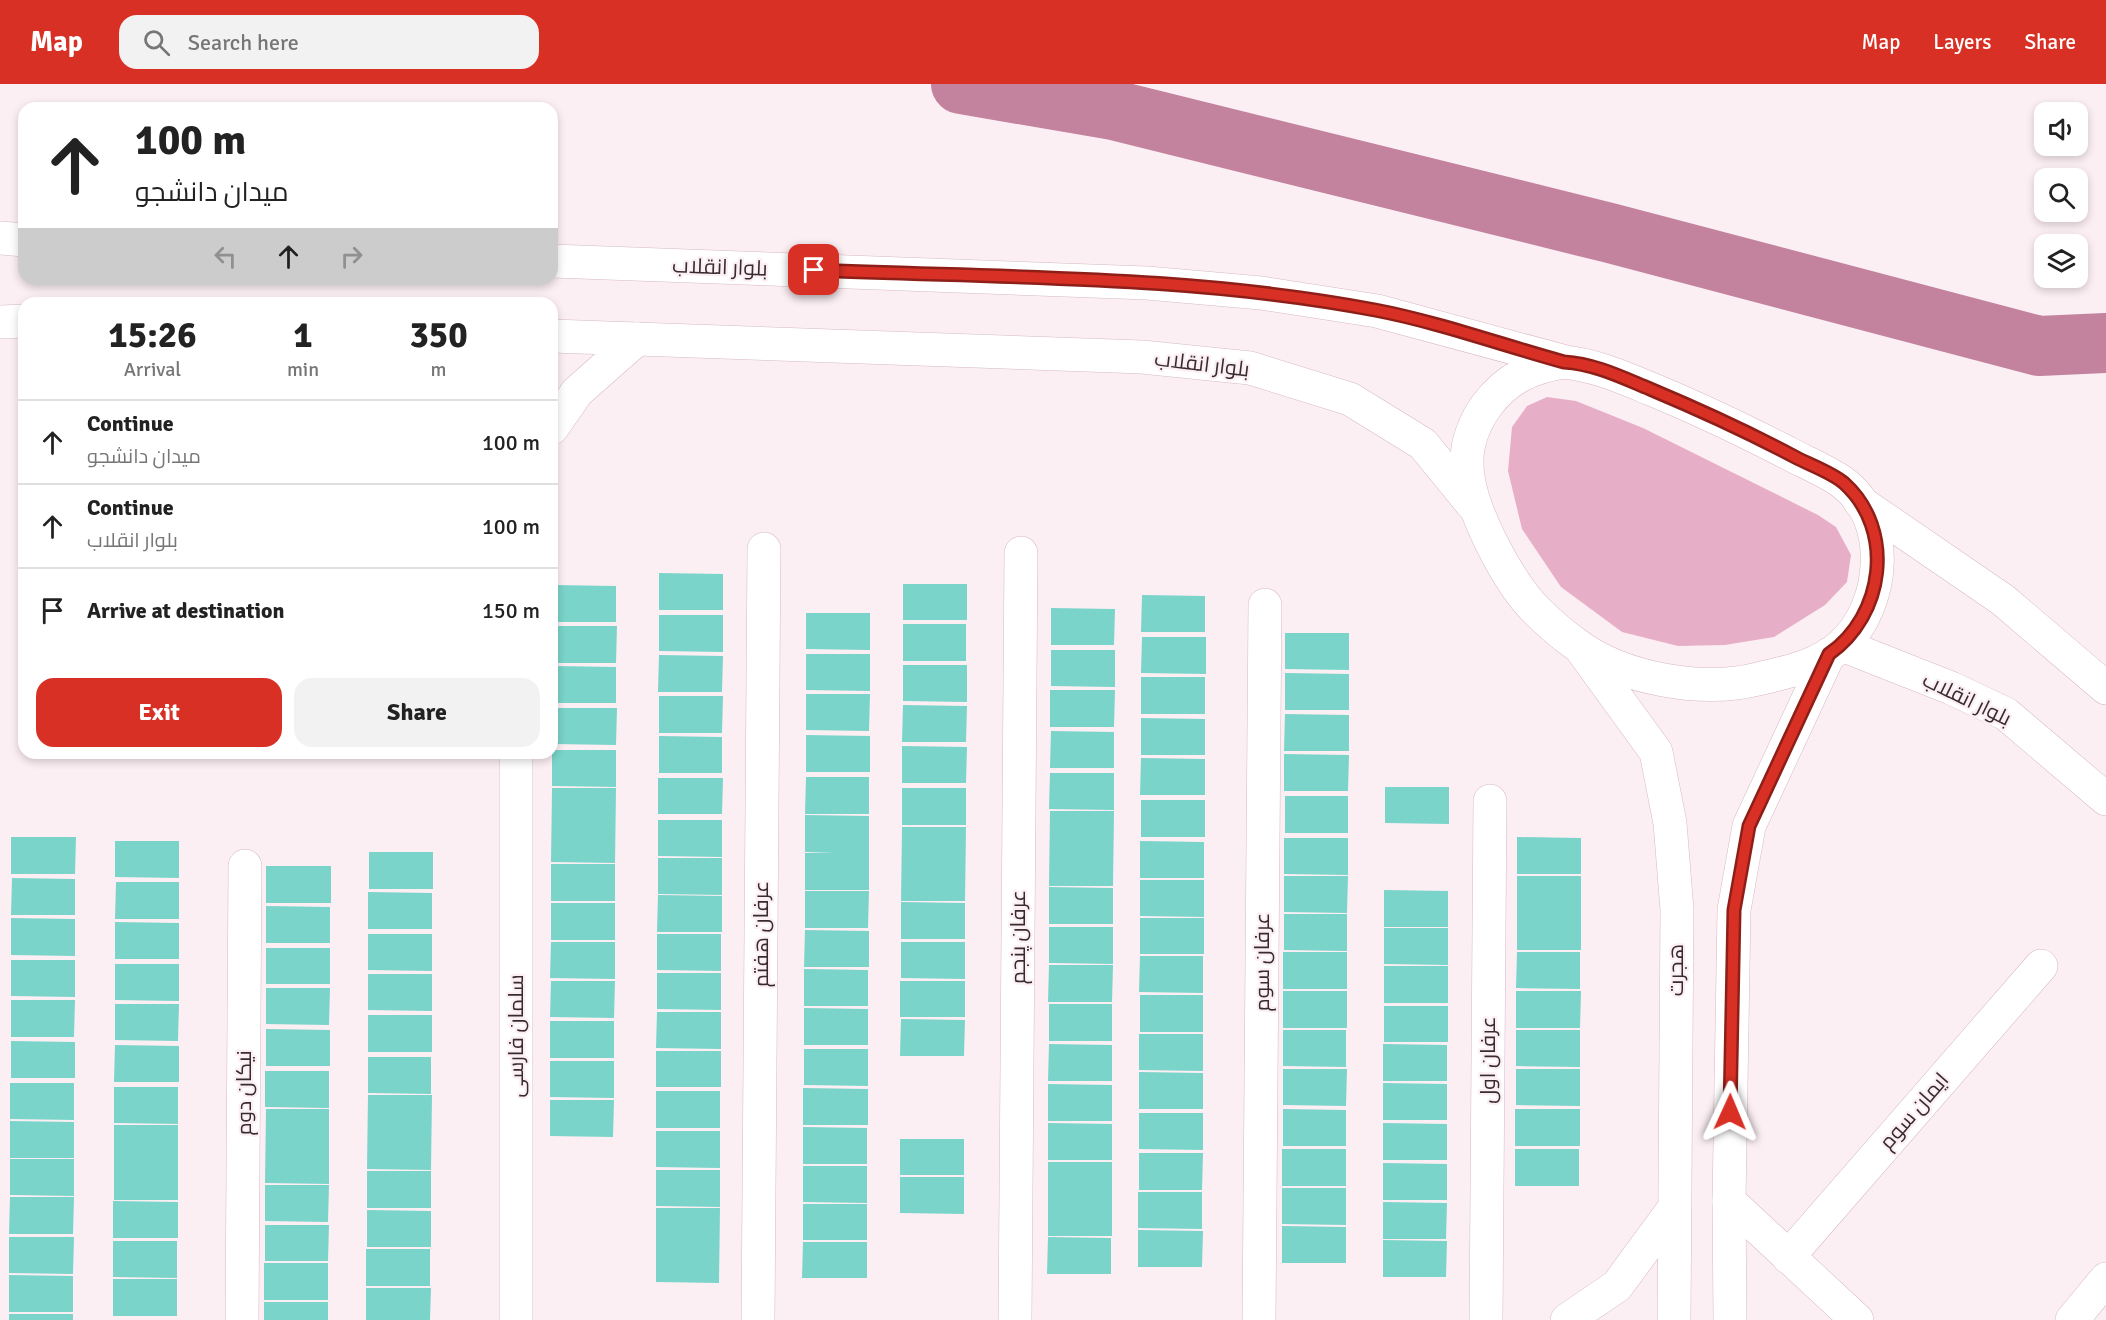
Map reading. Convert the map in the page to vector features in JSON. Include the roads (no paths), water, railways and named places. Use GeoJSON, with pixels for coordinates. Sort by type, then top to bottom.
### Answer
{"type":"FeatureCollection","features":[{"type":"Feature","properties":{"kind":"main road"},"geometry":{"type":"LineString","coordinates":[[0,238],[18,240]]}},
{"type":"Feature","properties":{"kind":"main road","name":"بلوار انقلاب"},"geometry":{"type":"LineString","coordinates":[[558,261],[1147,283],[1250,292],[1377,311],[1564,362]]}},
{"type":"Feature","properties":{"kind":"main road"},"geometry":{"type":"LineString","coordinates":[[0,322],[18,321]]}},
{"type":"Feature","properties":{"kind":"main road","name":"بلوار انقلاب"},"geometry":{"type":"LineString","coordinates":[[558,336],[1142,357],[1250,368],[1350,399],[1423,444],[1479,513]]}},
{"type":"Feature","properties":{"kind":"main road"},"geometry":{"type":"LineString","coordinates":[[558,419],[577,392],[637,339]]}},
{"type":"Feature","properties":{"kind":"main road"},"geometry":{"type":"LineString","coordinates":[[1730,1320],[1729,1201],[1734,910],[1745,847],[1749,826],[1835,650],[1858,625],[1867,610],[1877,577],[1877,551],[1871,525],[1860,502],[1843,482],[1719,417],[1590,364],[1564,362],[1539,366],[1515,377],[1495,393],[1480,414],[1470,438],[1466,463],[1470,489],[1479,513],[1502,565],[1536,610],[1579,646],[1630,671],[1685,684],[1741,683],[1796,669],[1835,650]]}},
{"type":"Feature","properties":{"kind":"main road"},"geometry":{"type":"LineString","coordinates":[[1860,502],[2003,600],[2106,688]]}},
{"type":"Feature","properties":{"kind":"main road","name":"عرفان هفتم"},"geometry":{"type":"LineString","coordinates":[[758,1320],[764,549]]}},
{"type":"Feature","properties":{"kind":"main road","name":"عرفان پنجم"},"geometry":{"type":"LineString","coordinates":[[1015,1320],[1021,553]]}},
{"type":"Feature","properties":{"kind":"main road","name":"عرفان سوم"},"geometry":{"type":"LineString","coordinates":[[1259,1320],[1265,605]]}},
{"type":"Feature","properties":{"kind":"main road","name":"هجرت"},"geometry":{"type":"LineString","coordinates":[[1579,646],[1656,752],[1670,823],[1677,910],[1674,1320]]}},
{"type":"Feature","properties":{"kind":"main road","name":"بلوار انقلاب"},"geometry":{"type":"LineString","coordinates":[[1835,650],[1951,688],[2006,714],[2106,799]]}},
{"type":"Feature","properties":{"kind":"main road","name":"سلمان فارسی"},"geometry":{"type":"LineString","coordinates":[[516,759],[516,1320]]}},
{"type":"Feature","properties":{"kind":"main road","name":"عرفان اول"},"geometry":{"type":"LineString","coordinates":[[1486,1320],[1490,801]]}},
{"type":"Feature","properties":{"kind":"main road","name":"نیکان دوم"},"geometry":{"type":"LineString","coordinates":[[242,1320],[245,866]]}},
{"type":"Feature","properties":{"kind":"main road","name":"ایمان سوم"},"geometry":{"type":"LineString","coordinates":[[1788,1257],[2041,966]]}},
{"type":"Feature","properties":{"kind":"main road"},"geometry":{"type":"LineString","coordinates":[[1729,1201],[1857,1320]]}},
{"type":"Feature","properties":{"kind":"main road"},"geometry":{"type":"LineString","coordinates":[[1567,1320],[1617,1286],[1675,1207]]}},
{"type":"Feature","properties":{"kind":"main road"},"geometry":{"type":"LineString","coordinates":[[2072,1320],[2106,1279]]}},
{"type":"Feature","properties":{"kind":"waterway"},"geometry":{"type":"LineString","coordinates":[[961,84],[1113,110],[1610,233],[2039,346],[2106,343]]}}]}
